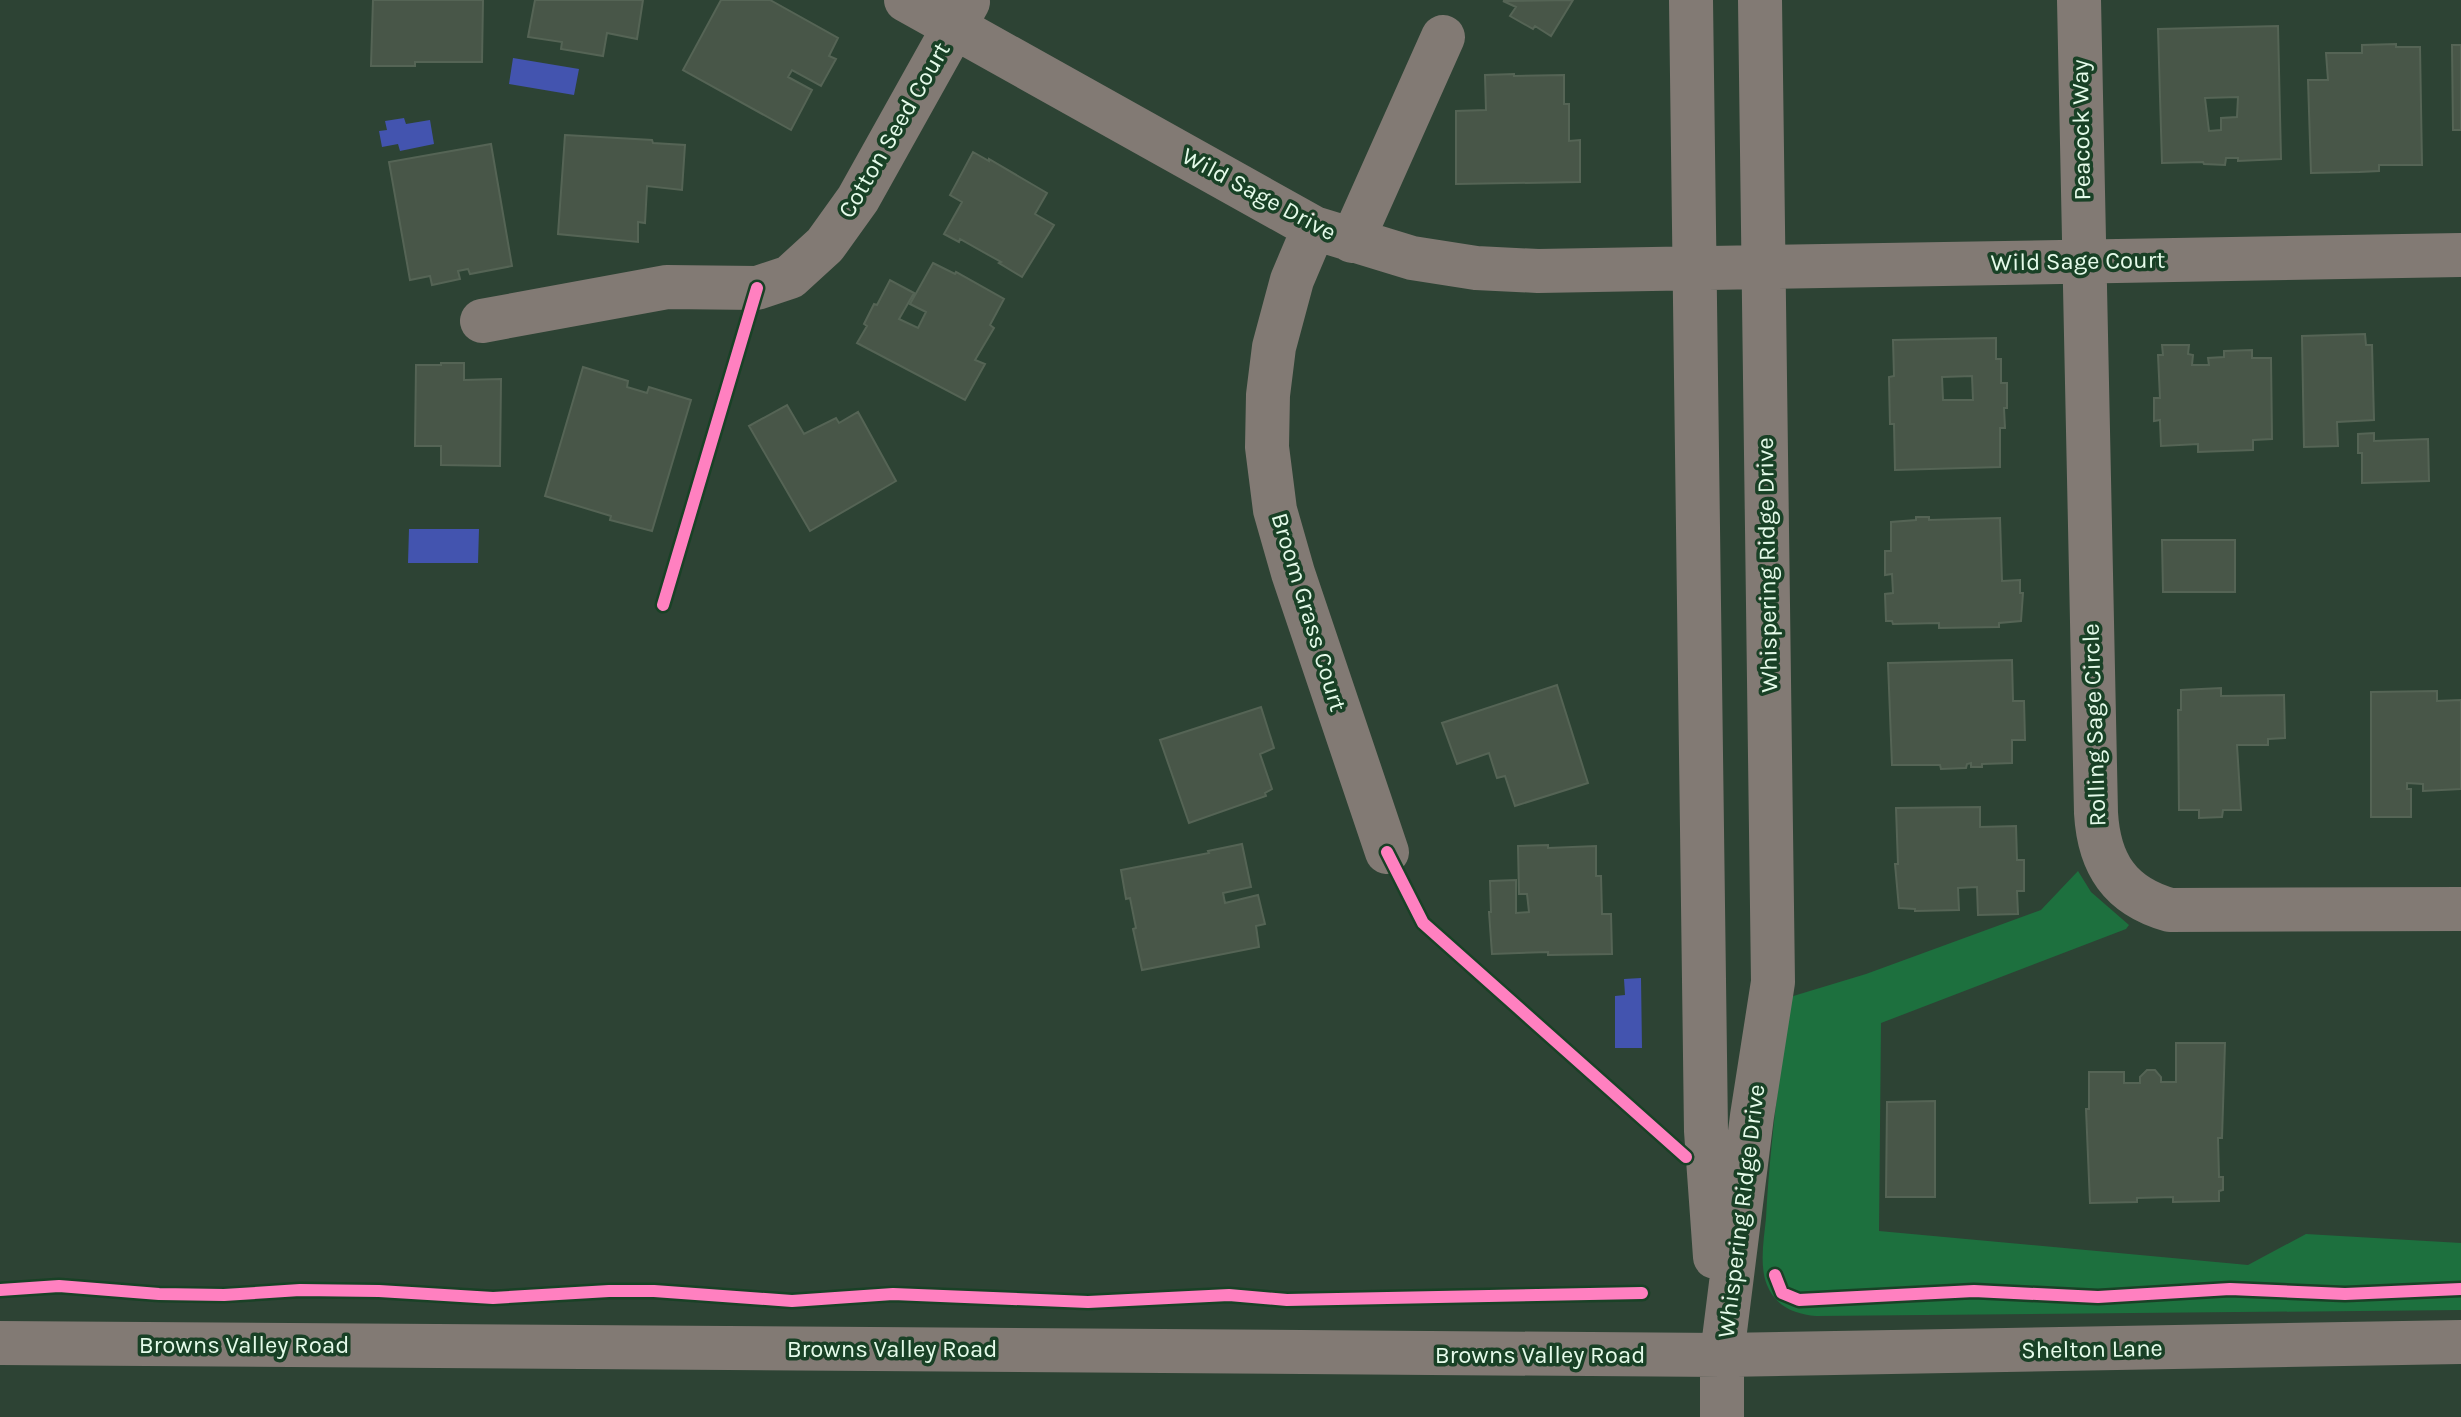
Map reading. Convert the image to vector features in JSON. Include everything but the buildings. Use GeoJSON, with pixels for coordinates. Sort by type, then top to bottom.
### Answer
{"type":"FeatureCollection","features":[{"type":"Feature","properties":{"kind":"street","name":"Wild Sage Drive"},"geometry":{"type":"LineString","coordinates":[[906,0],[961,13],[1333,235],[1412,258],[1476,268],[1538,271],[1695,268]]}},
{"type":"Feature","properties":{"kind":"street","name":"Whispering Ridge Drive"},"geometry":{"type":"LineString","coordinates":[[1691,0],[1706,1131],[1722,1355]]}},
{"type":"Feature","properties":{"kind":"street","name":"Whispering Ridge Drive"},"geometry":{"type":"LineString","coordinates":[[1722,1355],[1752,1116],[1773,982],[1760,0]]}},
{"type":"Feature","properties":{"kind":"street","name":"Peacock Way"},"geometry":{"type":"LineString","coordinates":[[2079,0],[2083,261]]}},
{"type":"Feature","properties":{"kind":"street","name":"Cotton Seed Court"},"geometry":{"type":"LineString","coordinates":[[482,321],[667,287],[757,288],[790,277],[825,245],[858,199],[961,13]]}},
{"type":"Feature","properties":{"kind":"street","name":"Broom Grass Court"},"geometry":{"type":"LineString","coordinates":[[1387,852],[1293,573],[1275,510],[1267,447],[1268,395],[1274,347],[1292,280],[1333,235],[1443,37]]}},
{"type":"Feature","properties":{"kind":"street","name":"Wild Sage Court"},"geometry":{"type":"LineString","coordinates":[[1695,268],[2461,255]]}},
{"type":"Feature","properties":{"kind":"street","name":"Rolling Sage Circle"},"geometry":{"type":"LineString","coordinates":[[2083,261],[2096,813],[2098,838],[2106,863],[2135,894],[2153,905],[2170,910],[2461,909]]}},
{"type":"Feature","properties":{"kind":"street","name":"Shelton Lane"},"geometry":{"type":"LineString","coordinates":[[1722,1355],[2461,1342]]}},
{"type":"Feature","properties":{"kind":"street","name":"Browns Valley Road"},"geometry":{"type":"LineString","coordinates":[[0,1343],[1722,1355]]}},
{"type":"Feature","properties":{"kind":"street"},"geometry":{"type":"LineString","coordinates":[[1722,1355],[1722,1417]]}},
{"type":"Feature","properties":{"kind":"green space"},"geometry":{"type":"Polygon","coordinates":[[[2078,871],[2091,892],[2129,925],[2126,929],[1881,1023],[1879,1231],[2248,1265],[2306,1234],[2461,1243],[2461,1310],[1816,1316],[1794,1311],[1776,1299],[1767,1285],[1763,1252],[1773,1134],[1790,997],[1866,974],[2041,910],[2078,871]]]}},
{"type":"Feature","properties":{"kind":"water"},"geometry":{"type":"Polygon","coordinates":[[[513,58],[579,69],[574,95],[509,84],[513,58]]]}},
{"type":"Feature","properties":{"kind":"water"},"geometry":{"type":"Polygon","coordinates":[[[404,118],[406,124],[430,120],[434,144],[400,151],[398,144],[382,147],[379,131],[387,130],[385,121],[404,118]]]}},
{"type":"Feature","properties":{"kind":"water"},"geometry":{"type":"Polygon","coordinates":[[[409,529],[479,529],[478,563],[408,563],[409,529]]]}},
{"type":"Feature","properties":{"kind":"water"},"geometry":{"type":"Polygon","coordinates":[[[1641,978],[1642,1048],[1615,1048],[1615,996],[1625,995],[1624,979],[1641,978]]]}},
{"type":"Feature","properties":{"kind":"cycle path"},"geometry":{"type":"LineString","coordinates":[[663,605],[757,288]]}},
{"type":"Feature","properties":{"kind":"cycle path"},"geometry":{"type":"LineString","coordinates":[[1387,852],[1423,923],[1686,1157]]}},
{"type":"Feature","properties":{"kind":"cycle path"},"geometry":{"type":"LineString","coordinates":[[1775,1275],[1782,1293],[1799,1300],[1974,1291],[2098,1297],[2230,1289],[2345,1294],[2461,1289]]}},
{"type":"Feature","properties":{"kind":"cycle path"},"geometry":{"type":"LineString","coordinates":[[0,1290],[59,1286],[159,1294],[224,1295],[300,1290],[379,1291],[493,1298],[654,1291],[792,1301],[893,1294],[1088,1302],[1229,1295],[1287,1300],[1642,1293]]}}]}
